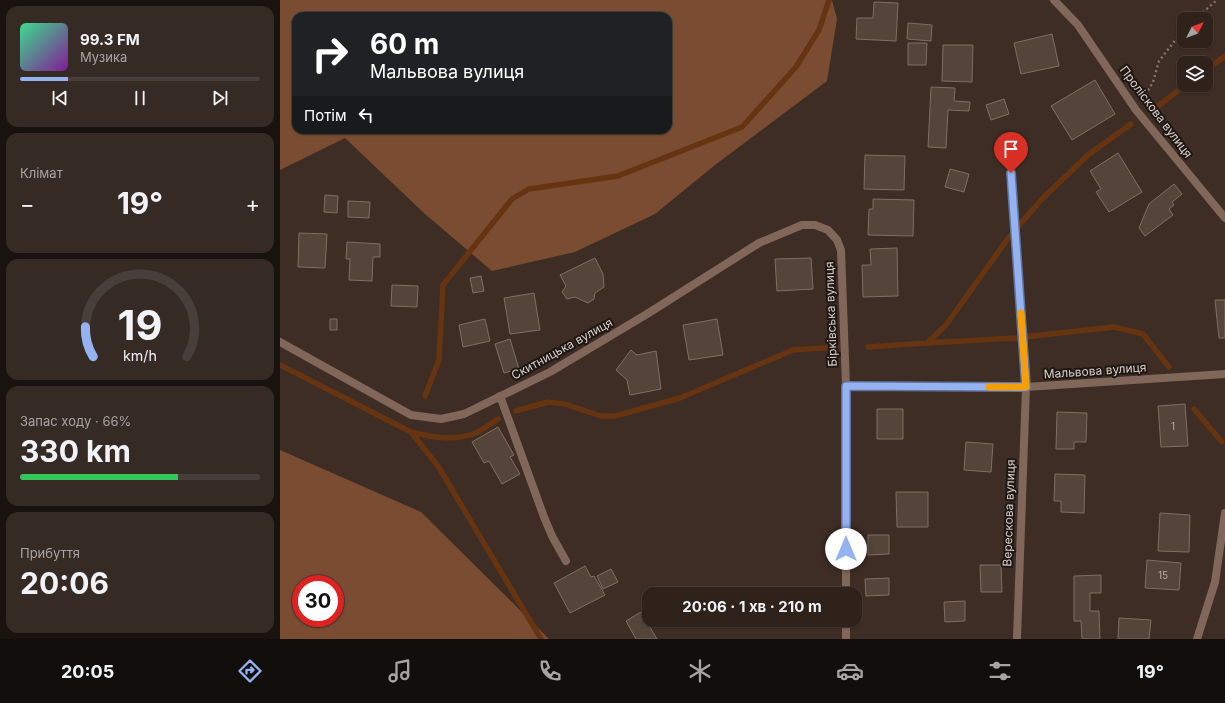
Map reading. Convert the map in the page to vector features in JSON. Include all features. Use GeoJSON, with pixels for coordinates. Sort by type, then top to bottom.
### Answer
{"type":"FeatureCollection","features":[{"type":"Feature","properties":{"kind":"street","name":"Проліскова вулиця"},"geometry":{"type":"LineString","coordinates":[[1054,0],[1078,25],[1136,110],[1225,218]]}},
{"type":"Feature","properties":{"kind":"street","name":"Верескова вулиця"},"geometry":{"type":"LineString","coordinates":[[1011,173],[1026,387],[1017,639]]}},
{"type":"Feature","properties":{"kind":"street","name":"Скитницька вулиця"},"geometry":{"type":"LineString","coordinates":[[280,342],[411,415],[441,419],[464,414],[550,372],[647,314],[759,243],[802,225],[815,225],[828,230],[837,240],[841,250]]}},
{"type":"Feature","properties":{"kind":"street","name":"Бірківська вулиця"},"geometry":{"type":"LineString","coordinates":[[841,250],[846,386],[846,587]]}},
{"type":"Feature","properties":{"kind":"street","name":"Мальвова вулиця"},"geometry":{"type":"LineString","coordinates":[[846,386],[1026,387],[1225,374]]}},
{"type":"Feature","properties":{"kind":"street"},"geometry":{"type":"LineString","coordinates":[[500,396],[544,517],[552,536],[566,561]]}},
{"type":"Feature","properties":{"kind":"street"},"geometry":{"type":"LineString","coordinates":[[1197,639],[1214,582],[1225,513]]}},
{"type":"Feature","properties":{"kind":"street"},"geometry":{"type":"LineString","coordinates":[[1219,553],[1225,561]]}},
{"type":"Feature","properties":{"kind":"street"},"geometry":{"type":"LineString","coordinates":[[846,627],[846,639]]}},
{"type":"Feature","properties":{"kind":"path"},"geometry":{"type":"LineString","coordinates":[[1204,12],[1217,0]]}},
{"type":"Feature","properties":{"kind":"path"},"geometry":{"type":"LineString","coordinates":[[1136,110],[1153,82],[1159,61],[1177,38]]}},
{"type":"Feature","properties":{"kind":"shaded area"},"geometry":{"type":"Polygon","coordinates":[[[280,0],[832,0],[837,19],[827,81],[715,165],[655,214],[575,252],[492,271],[425,214],[345,138],[280,170],[280,0]]]}},
{"type":"Feature","properties":{"kind":"shaded area"},"geometry":{"type":"Polygon","coordinates":[[[280,450],[421,512],[549,639],[280,639],[280,450]]]}},
{"type":"Feature","properties":{"kind":"building"},"geometry":{"type":"Polygon","coordinates":[[[874,2],[898,3],[896,41],[856,39],[857,18],[873,18],[874,2]]]}},
{"type":"Feature","properties":{"kind":"building"},"geometry":{"type":"Polygon","coordinates":[[[908,23],[932,25],[931,41],[907,39],[908,23]]]}},
{"type":"Feature","properties":{"kind":"building"},"geometry":{"type":"Polygon","coordinates":[[[1052,34],[1059,66],[1021,74],[1014,43],[1052,34]]]}},
{"type":"Feature","properties":{"kind":"building"},"geometry":{"type":"Polygon","coordinates":[[[908,43],[927,43],[926,65],[908,65],[908,43]]]}},
{"type":"Feature","properties":{"kind":"building"},"geometry":{"type":"Polygon","coordinates":[[[943,45],[973,45],[972,82],[942,81],[943,45]]]}},
{"type":"Feature","properties":{"kind":"building"},"geometry":{"type":"Polygon","coordinates":[[[1095,80],[1115,114],[1072,140],[1051,106],[1095,80]]]}},
{"type":"Feature","properties":{"kind":"building"},"geometry":{"type":"Polygon","coordinates":[[[931,87],[955,88],[954,101],[970,102],[969,111],[948,110],[946,148],[928,147],[931,87]]]}},
{"type":"Feature","properties":{"kind":"building"},"geometry":{"type":"Polygon","coordinates":[[[1004,99],[1009,114],[991,120],[986,105],[1004,99]]]}},
{"type":"Feature","properties":{"kind":"building"},"geometry":{"type":"Polygon","coordinates":[[[1118,153],[1142,192],[1109,212],[1096,192],[1101,189],[1090,171],[1118,153]]]}},
{"type":"Feature","properties":{"kind":"building"},"geometry":{"type":"Polygon","coordinates":[[[865,155],[905,156],[904,190],[864,189],[865,155]]]}},
{"type":"Feature","properties":{"kind":"building"},"geometry":{"type":"Polygon","coordinates":[[[950,169],[969,174],[964,192],[945,187],[950,169]]]}},
{"type":"Feature","properties":{"kind":"building"},"geometry":{"type":"Polygon","coordinates":[[[1174,184],[1182,194],[1172,202],[1174,205],[1169,209],[1173,215],[1145,236],[1139,228],[1149,204],[1174,184]]]}},
{"type":"Feature","properties":{"kind":"building"},"geometry":{"type":"Polygon","coordinates":[[[325,195],[338,196],[337,213],[324,212],[325,195]]]}},
{"type":"Feature","properties":{"kind":"building"},"geometry":{"type":"Polygon","coordinates":[[[873,199],[914,200],[913,236],[868,235],[869,209],[873,209],[873,199]]]}},
{"type":"Feature","properties":{"kind":"building"},"geometry":{"type":"Polygon","coordinates":[[[348,201],[370,202],[369,218],[348,217],[348,201]]]}},
{"type":"Feature","properties":{"kind":"building"},"geometry":{"type":"Polygon","coordinates":[[[299,233],[327,234],[325,268],[298,267],[299,233]]]}},
{"type":"Feature","properties":{"kind":"building"},"geometry":{"type":"Polygon","coordinates":[[[347,242],[380,244],[380,257],[373,257],[372,281],[349,280],[350,259],[346,259],[347,242]]]}},
{"type":"Feature","properties":{"kind":"building"},"geometry":{"type":"Polygon","coordinates":[[[897,248],[898,296],[863,297],[862,265],[871,265],[870,249],[897,248]]]}},
{"type":"Feature","properties":{"kind":"building"},"geometry":{"type":"Polygon","coordinates":[[[595,258],[603,274],[604,287],[595,293],[594,299],[588,303],[575,297],[567,299],[562,292],[566,286],[560,275],[595,258]]]}},
{"type":"Feature","properties":{"kind":"building"},"geometry":{"type":"Polygon","coordinates":[[[811,258],[813,289],[777,291],[775,259],[811,258]]]}},
{"type":"Feature","properties":{"kind":"building"},"geometry":{"type":"Polygon","coordinates":[[[481,276],[484,291],[473,293],[470,278],[481,276]]]}},
{"type":"Feature","properties":{"kind":"building"},"geometry":{"type":"Polygon","coordinates":[[[392,285],[418,286],[417,307],[391,306],[392,285]]]}},
{"type":"Feature","properties":{"kind":"building"},"geometry":{"type":"Polygon","coordinates":[[[534,293],[540,330],[510,334],[504,298],[534,293]]]}},
{"type":"Feature","properties":{"kind":"building"},"geometry":{"type":"Polygon","coordinates":[[[1215,300],[1225,300],[1225,338],[1219,338],[1215,300]]]}},
{"type":"Feature","properties":{"kind":"building"},"geometry":{"type":"Polygon","coordinates":[[[330,319],[337,319],[337,330],[330,330],[330,319]]]}},
{"type":"Feature","properties":{"kind":"building"},"geometry":{"type":"Polygon","coordinates":[[[485,319],[490,341],[463,347],[459,325],[485,319]]]}},
{"type":"Feature","properties":{"kind":"building"},"geometry":{"type":"Polygon","coordinates":[[[717,319],[723,355],[689,360],[683,325],[717,319]]]}},
{"type":"Feature","properties":{"kind":"building"},"geometry":{"type":"Polygon","coordinates":[[[510,339],[519,369],[504,373],[495,344],[510,339]]]}},
{"type":"Feature","properties":{"kind":"building"},"geometry":{"type":"Polygon","coordinates":[[[631,350],[637,355],[656,351],[661,389],[630,395],[627,380],[616,370],[631,350]]]}},
{"type":"Feature","properties":{"kind":"building"},"geometry":{"type":"Polygon","coordinates":[[[1185,404],[1188,446],[1161,447],[1158,406],[1185,404]]]}},
{"type":"Feature","properties":{"kind":"building"},"geometry":{"type":"Polygon","coordinates":[[[877,409],[903,409],[903,439],[877,439],[877,409]]]}},
{"type":"Feature","properties":{"kind":"building"},"geometry":{"type":"Polygon","coordinates":[[[1057,412],[1087,413],[1086,442],[1074,442],[1074,449],[1056,449],[1057,412]]]}},
{"type":"Feature","properties":{"kind":"building"},"geometry":{"type":"Polygon","coordinates":[[[498,427],[514,455],[510,457],[520,474],[502,484],[489,461],[484,463],[472,442],[498,427]]]}},
{"type":"Feature","properties":{"kind":"building"},"geometry":{"type":"Polygon","coordinates":[[[966,442],[993,444],[991,472],[964,470],[966,442]]]}},
{"type":"Feature","properties":{"kind":"building"},"geometry":{"type":"Polygon","coordinates":[[[1055,474],[1085,475],[1084,513],[1061,512],[1061,501],[1054,501],[1055,474]]]}},
{"type":"Feature","properties":{"kind":"building"},"geometry":{"type":"Polygon","coordinates":[[[896,492],[928,492],[928,527],[897,527],[896,492]]]}},
{"type":"Feature","properties":{"kind":"building"},"geometry":{"type":"Polygon","coordinates":[[[1160,513],[1190,515],[1189,552],[1158,551],[1160,513]]]}},
{"type":"Feature","properties":{"kind":"building"},"geometry":{"type":"Polygon","coordinates":[[[868,535],[889,535],[889,554],[868,555],[868,535]]]}},
{"type":"Feature","properties":{"kind":"building"},"geometry":{"type":"Polygon","coordinates":[[[1147,560],[1181,563],[1179,590],[1145,588],[1147,560]]]}},
{"type":"Feature","properties":{"kind":"building"},"geometry":{"type":"Polygon","coordinates":[[[980,565],[1001,565],[1002,592],[981,592],[980,565]]]}},
{"type":"Feature","properties":{"kind":"building"},"geometry":{"type":"Polygon","coordinates":[[[585,566],[591,577],[594,576],[605,595],[570,613],[554,583],[585,566]]]}},
{"type":"Feature","properties":{"kind":"building"},"geometry":{"type":"Polygon","coordinates":[[[611,569],[618,582],[603,589],[597,576],[611,569]]]}},
{"type":"Feature","properties":{"kind":"building"},"geometry":{"type":"Polygon","coordinates":[[[1101,575],[1101,593],[1090,593],[1090,611],[1099,611],[1100,639],[1082,639],[1081,621],[1074,621],[1074,576],[1101,575]]]}},
{"type":"Feature","properties":{"kind":"building"},"geometry":{"type":"Polygon","coordinates":[[[889,578],[889,595],[866,596],[865,579],[889,578]]]}},
{"type":"Feature","properties":{"kind":"building"},"geometry":{"type":"Polygon","coordinates":[[[965,601],[965,621],[945,622],[944,602],[965,601]]]}},
{"type":"Feature","properties":{"kind":"building"},"geometry":{"type":"Polygon","coordinates":[[[641,612],[642,627],[650,627],[657,639],[636,639],[626,621],[641,612]]]}},
{"type":"Feature","properties":{"kind":"building"},"geometry":{"type":"Polygon","coordinates":[[[1119,618],[1151,620],[1149,639],[1118,639],[1119,618]]]}},
{"type":"Feature","properties":{"kind":"waterway"},"geometry":{"type":"LineString","coordinates":[[425,396],[439,360],[443,285],[512,199],[529,189],[618,176],[742,127],[796,67],[819,30],[829,0]]}},
{"type":"Feature","properties":{"kind":"waterway"},"geometry":{"type":"LineString","coordinates":[[1213,65],[1225,56]]}},
{"type":"Feature","properties":{"kind":"waterway"},"geometry":{"type":"LineString","coordinates":[[1154,109],[1177,92]]}},
{"type":"Feature","properties":{"kind":"waterway"},"geometry":{"type":"LineString","coordinates":[[927,343],[946,325],[1009,237],[1042,199],[1088,155],[1131,124]]}},
{"type":"Feature","properties":{"kind":"waterway"},"geometry":{"type":"LineString","coordinates":[[868,347],[1015,338],[1114,327],[1143,334],[1169,367]]}},
{"type":"Feature","properties":{"kind":"waterway"},"geometry":{"type":"LineString","coordinates":[[516,411],[548,402],[565,404],[601,416],[615,416],[680,398],[793,350],[837,347]]}},
{"type":"Feature","properties":{"kind":"waterway"},"geometry":{"type":"LineString","coordinates":[[280,365],[411,432],[438,466],[541,639]]}},
{"type":"Feature","properties":{"kind":"waterway"},"geometry":{"type":"LineString","coordinates":[[1194,409],[1222,442]]}},
{"type":"Feature","properties":{"kind":"waterway"},"geometry":{"type":"LineString","coordinates":[[411,432],[434,437],[450,438],[465,436],[476,433],[498,419]]}},
{"type":"Feature","properties":{"kind":"slow traffic"},"geometry":{"type":"LineString","coordinates":[[989,387],[1026,387],[1021,313]]}},
{"type":"Feature","properties":{"kind":"route"},"geometry":{"type":"LineString","coordinates":[[846,549],[846,386],[1026,387],[1011,173]]}}]}
